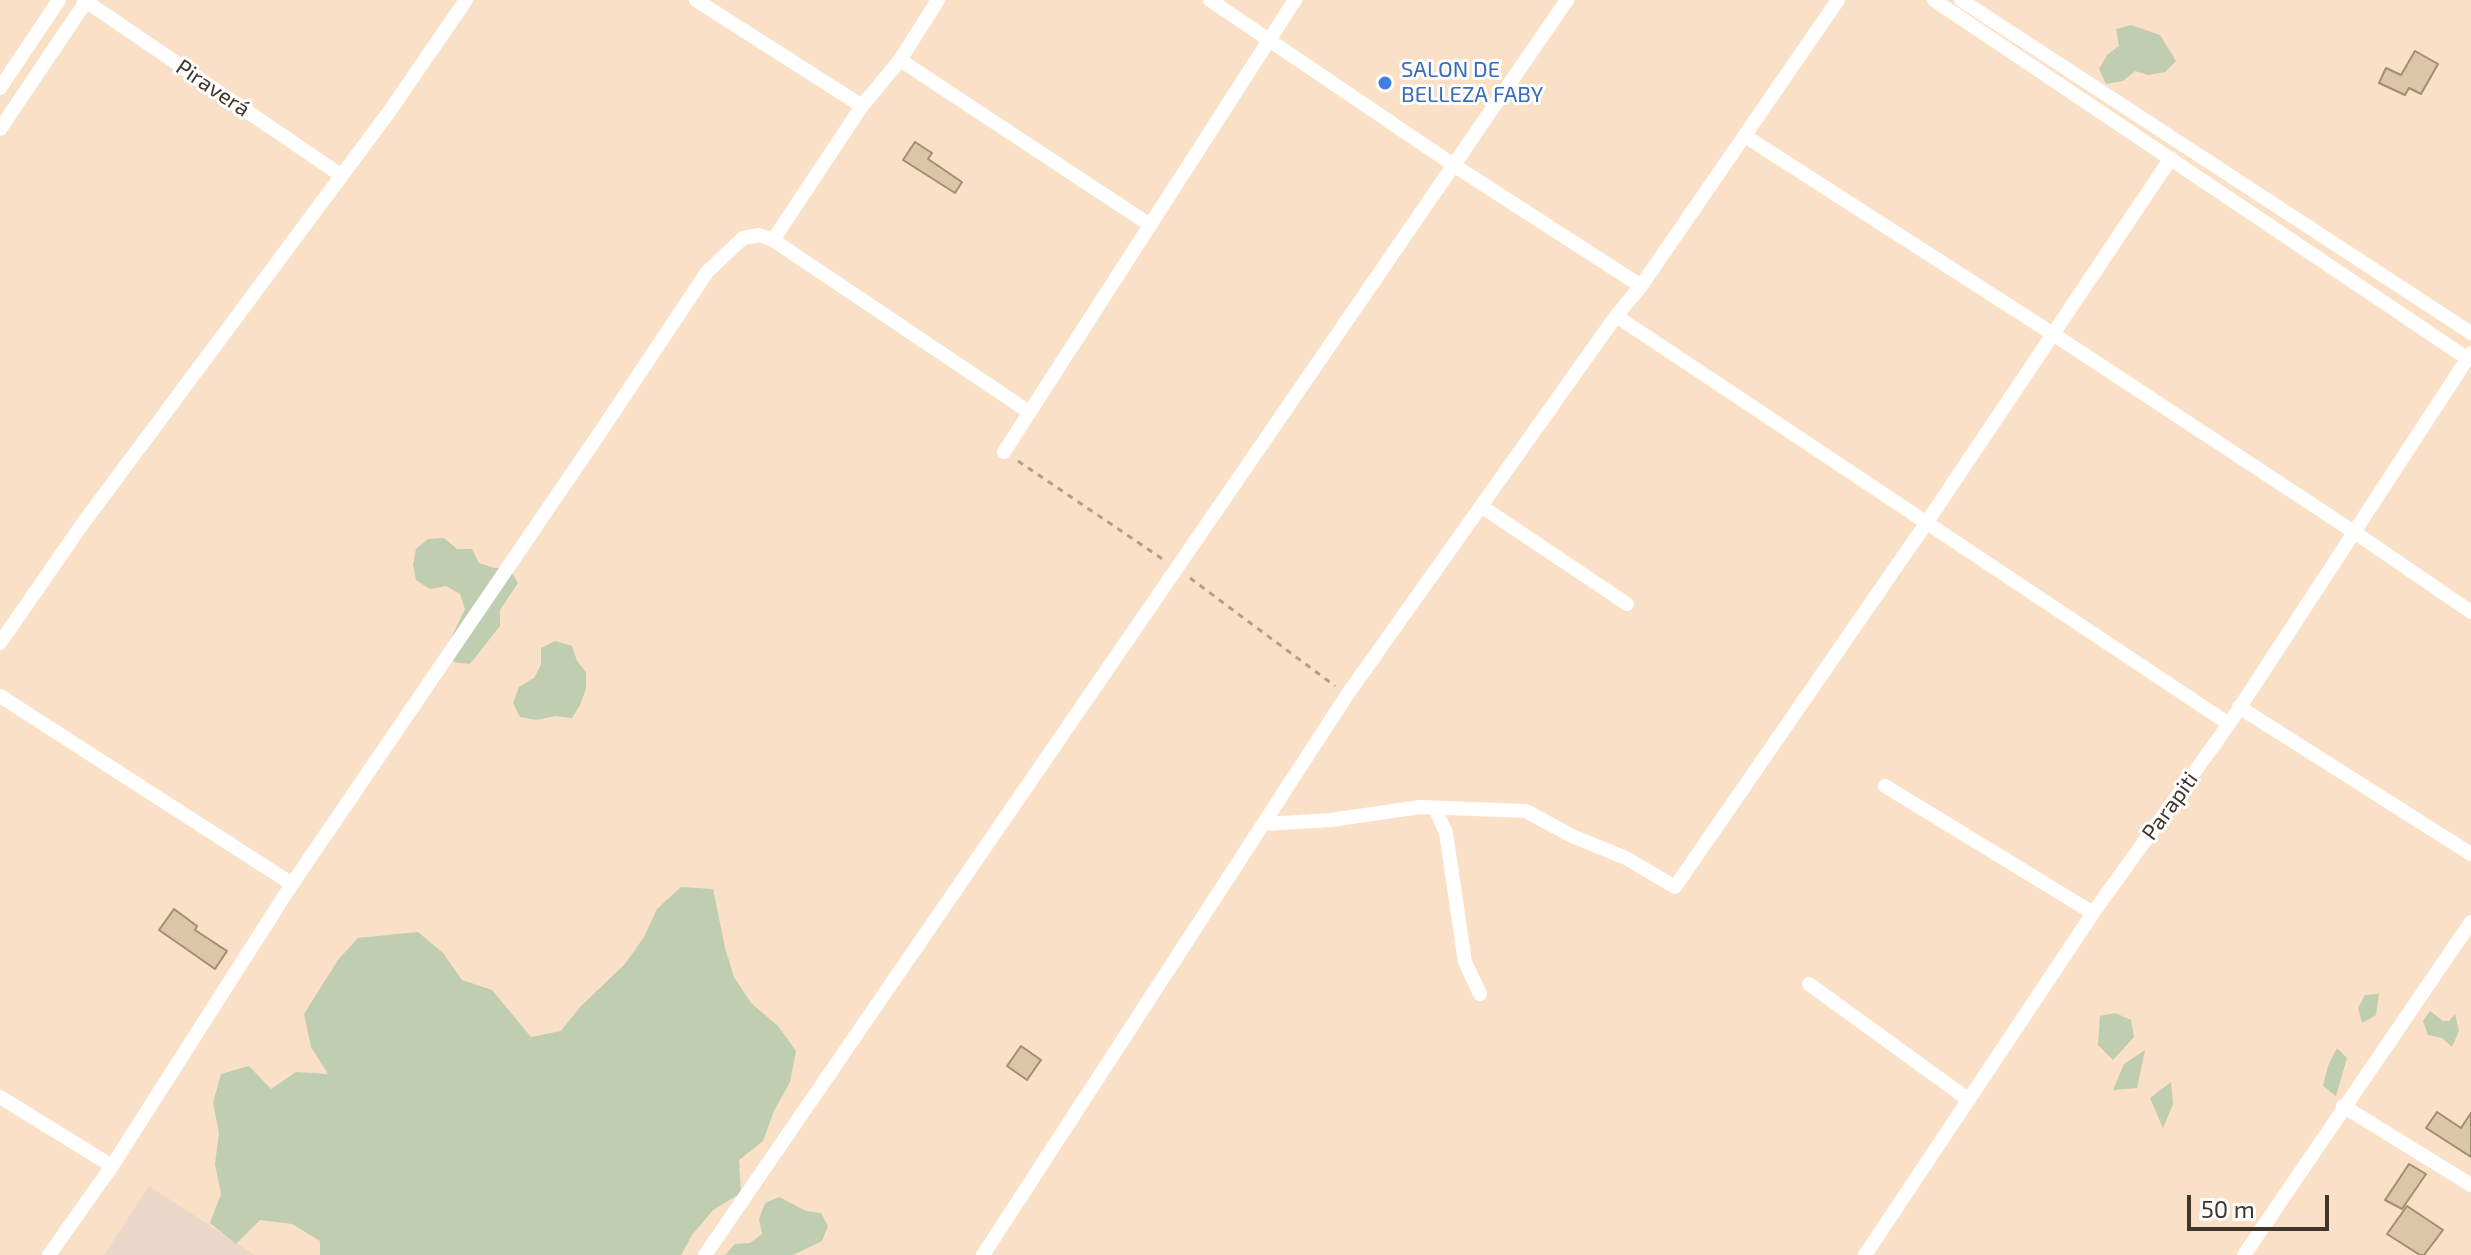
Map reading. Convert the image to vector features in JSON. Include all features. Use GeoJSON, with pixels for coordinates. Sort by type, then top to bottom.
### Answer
{"type":"FeatureCollection","features":[{"type":"Feature","properties":{"kind":"street"},"geometry":{"type":"LineString","coordinates":[[0,88],[59,0]]}},
{"type":"Feature","properties":{"kind":"street"},"geometry":{"type":"LineString","coordinates":[[0,129],[86,0]]}},
{"type":"Feature","properties":{"kind":"street","name":"Piraverá"},"geometry":{"type":"LineString","coordinates":[[86,0],[342,176]]}},
{"type":"Feature","properties":{"kind":"street"},"geometry":{"type":"LineString","coordinates":[[0,643],[81,526],[342,176],[466,0]]}},
{"type":"Feature","properties":{"kind":"street"},"geometry":{"type":"LineString","coordinates":[[696,0],[862,106]]}},
{"type":"Feature","properties":{"kind":"street"},"geometry":{"type":"LineString","coordinates":[[773,240],[862,106],[900,60],[938,0]]}},
{"type":"Feature","properties":{"kind":"street"},"geometry":{"type":"LineString","coordinates":[[1210,0],[1455,166],[1641,286]]}},
{"type":"Feature","properties":{"kind":"street"},"geometry":{"type":"LineString","coordinates":[[1004,452],[1295,0]]}},
{"type":"Feature","properties":{"kind":"street"},"geometry":{"type":"LineString","coordinates":[[705,1255],[1567,0]]}},
{"type":"Feature","properties":{"kind":"street"},"geometry":{"type":"LineString","coordinates":[[983,1255],[1347,695],[1616,316],[1641,286],[1838,0]]}},
{"type":"Feature","properties":{"kind":"street"},"geometry":{"type":"LineString","coordinates":[[1934,0],[2469,356]]}},
{"type":"Feature","properties":{"kind":"street"},"geometry":{"type":"LineString","coordinates":[[1961,0],[2471,333]]}},
{"type":"Feature","properties":{"kind":"street"},"geometry":{"type":"LineString","coordinates":[[900,60],[1150,225]]}},
{"type":"Feature","properties":{"kind":"street"},"geometry":{"type":"LineString","coordinates":[[1745,136],[2053,334],[2471,612]]}},
{"type":"Feature","properties":{"kind":"street"},"geometry":{"type":"LineString","coordinates":[[1263,824],[1331,820],[1420,807],[1526,811],[1572,836],[1626,858],[1675,887],[1927,522],[2171,158]]}},
{"type":"Feature","properties":{"kind":"street"},"geometry":{"type":"LineString","coordinates":[[49,1255],[112,1166],[292,884],[707,272],[743,238],[759,235],[773,240],[1029,412]]}},
{"type":"Feature","properties":{"kind":"street"},"geometry":{"type":"LineString","coordinates":[[1616,316],[2229,724]]}},
{"type":"Feature","properties":{"kind":"street","name":"Parapiti"},"geometry":{"type":"LineString","coordinates":[[1865,1255],[2093,913],[2229,724],[2469,356]]}},
{"type":"Feature","properties":{"kind":"street"},"geometry":{"type":"LineString","coordinates":[[1481,506],[1627,604]]}},
{"type":"Feature","properties":{"kind":"street"},"geometry":{"type":"LineString","coordinates":[[0,696],[292,884]]}},
{"type":"Feature","properties":{"kind":"street"},"geometry":{"type":"LineString","coordinates":[[2239,707],[2471,854]]}},
{"type":"Feature","properties":{"kind":"street"},"geometry":{"type":"LineString","coordinates":[[1885,786],[2093,913]]}},
{"type":"Feature","properties":{"kind":"street"},"geometry":{"type":"LineString","coordinates":[[1435,808],[1446,833],[1465,962],[1480,994]]}},
{"type":"Feature","properties":{"kind":"street"},"geometry":{"type":"LineString","coordinates":[[2244,1255],[2471,922]]}},
{"type":"Feature","properties":{"kind":"street"},"geometry":{"type":"LineString","coordinates":[[1809,984],[1969,1100]]}},
{"type":"Feature","properties":{"kind":"street"},"geometry":{"type":"LineString","coordinates":[[0,1097],[112,1166]]}},
{"type":"Feature","properties":{"kind":"street"},"geometry":{"type":"LineString","coordinates":[[2343,1106],[2471,1185]]}},
{"type":"Feature","properties":{"kind":"shaded area"},"geometry":{"type":"Polygon","coordinates":[[[149,1186],[255,1255],[104,1255],[149,1186]]]}},
{"type":"Feature","properties":{"kind":"green space"},"geometry":{"type":"Polygon","coordinates":[[[2131,25],[2160,35],[2176,61],[2165,72],[2148,75],[2135,71],[2123,81],[2106,84],[2099,69],[2107,55],[2119,46],[2116,29],[2131,25]]]}},
{"type":"Feature","properties":{"kind":"green space"},"geometry":{"type":"Polygon","coordinates":[[[444,538],[457,549],[472,549],[479,563],[494,568],[509,568],[518,583],[500,610],[500,626],[470,664],[454,662],[447,646],[465,609],[460,594],[446,586],[430,589],[416,580],[413,565],[416,549],[428,539],[444,538]]]}},
{"type":"Feature","properties":{"kind":"green space"},"geometry":{"type":"Polygon","coordinates":[[[555,641],[572,646],[577,661],[586,672],[586,689],[580,705],[572,718],[555,716],[536,720],[520,717],[513,703],[519,687],[534,678],[541,665],[541,648],[555,641]]]}},
{"type":"Feature","properties":{"kind":"green space"},"geometry":{"type":"Polygon","coordinates":[[[681,887],[713,889],[734,977],[751,1003],[778,1026],[796,1051],[790,1082],[774,1111],[763,1141],[739,1160],[741,1193],[713,1210],[692,1235],[681,1255],[320,1255],[320,1241],[292,1224],[260,1220],[236,1244],[210,1223],[221,1194],[215,1164],[219,1133],[213,1103],[221,1074],[249,1066],[271,1089],[296,1072],[328,1074],[311,1047],[304,1014],[338,960],[358,938],[418,932],[443,953],[462,980],[492,990],[531,1037],[561,1031],[580,1007],[625,964],[644,937],[657,909],[681,887]]]}},
{"type":"Feature","properties":{"kind":"green space"},"geometry":{"type":"Polygon","coordinates":[[[2379,994],[2376,1015],[2362,1023],[2358,1008],[2365,995],[2379,994]]]}},
{"type":"Feature","properties":{"kind":"green space"},"geometry":{"type":"Polygon","coordinates":[[[2430,1011],[2443,1021],[2449,1021],[2455,1014],[2459,1031],[2452,1047],[2442,1038],[2428,1035],[2423,1021],[2430,1011]]]}},
{"type":"Feature","properties":{"kind":"green space"},"geometry":{"type":"Polygon","coordinates":[[[2115,1013],[2131,1020],[2134,1037],[2113,1060],[2098,1045],[2100,1016],[2115,1013]]]}},
{"type":"Feature","properties":{"kind":"green space"},"geometry":{"type":"Polygon","coordinates":[[[2337,1048],[2347,1058],[2336,1096],[2323,1086],[2337,1048]]]}},
{"type":"Feature","properties":{"kind":"green space"},"geometry":{"type":"Polygon","coordinates":[[[2145,1050],[2137,1088],[2113,1090],[2124,1064],[2145,1050]]]}},
{"type":"Feature","properties":{"kind":"green space"},"geometry":{"type":"Polygon","coordinates":[[[2171,1082],[2173,1104],[2163,1128],[2150,1098],[2171,1082]]]}},
{"type":"Feature","properties":{"kind":"green space"},"geometry":{"type":"Polygon","coordinates":[[[779,1197],[806,1211],[821,1213],[828,1226],[822,1241],[793,1255],[725,1255],[735,1244],[750,1243],[762,1234],[759,1219],[765,1203],[779,1197]]]}},
{"type":"Feature","properties":{"kind":"building"},"geometry":{"type":"Polygon","coordinates":[[[2415,51],[2438,64],[2421,94],[2409,88],[2405,95],[2379,83],[2386,68],[2401,75],[2415,51]]]}},
{"type":"Feature","properties":{"kind":"building"},"geometry":{"type":"Polygon","coordinates":[[[915,142],[932,153],[928,159],[962,182],[955,193],[903,160],[915,142]]]}},
{"type":"Feature","properties":{"kind":"building"},"geometry":{"type":"Polygon","coordinates":[[[174,909],[197,926],[195,930],[227,951],[215,969],[159,930],[174,909]]]}},
{"type":"Feature","properties":{"kind":"building"},"geometry":{"type":"Polygon","coordinates":[[[1021,1046],[1041,1060],[1027,1080],[1007,1066],[1021,1046]]]}},
{"type":"Feature","properties":{"kind":"building"},"geometry":{"type":"Polygon","coordinates":[[[2437,1112],[2461,1128],[2471,1113],[2471,1157],[2426,1128],[2437,1112]]]}},
{"type":"Feature","properties":{"kind":"building"},"geometry":{"type":"Polygon","coordinates":[[[2409,1164],[2426,1174],[2402,1209],[2385,1200],[2409,1164]]]}},
{"type":"Feature","properties":{"kind":"building"},"geometry":{"type":"Polygon","coordinates":[[[2407,1206],[2443,1230],[2424,1255],[2387,1234],[2407,1206]]]}},
{"type":"Feature","properties":{"kind":"place","name":"SALON DE BELLEZA FABY"},"geometry":{"type":"Point","coordinates":[1385,83]}}]}
